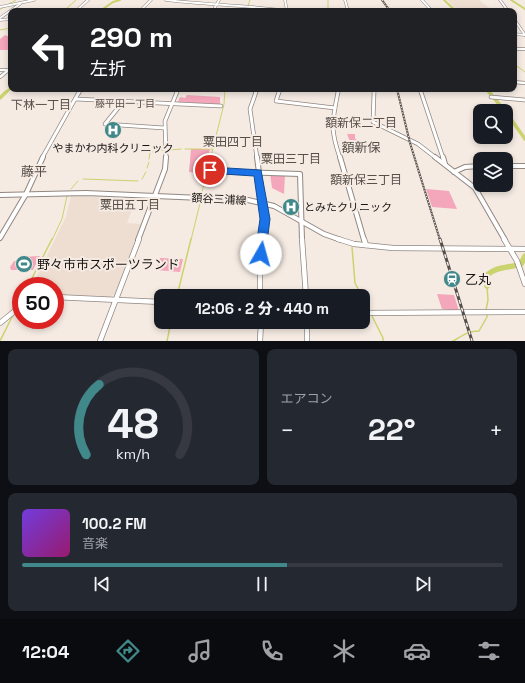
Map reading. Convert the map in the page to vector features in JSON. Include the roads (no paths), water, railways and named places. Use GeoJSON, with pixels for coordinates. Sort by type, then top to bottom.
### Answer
{"type":"FeatureCollection","features":[{"type":"Feature","properties":{"kind":"street"},"geometry":{"type":"LineString","coordinates":[[0,8],[34,0]]}},
{"type":"Feature","properties":{"kind":"street"},"geometry":{"type":"LineString","coordinates":[[79,8],[88,0]]}},
{"type":"Feature","properties":{"kind":"street"},"geometry":{"type":"LineString","coordinates":[[143,8],[151,0]]}},
{"type":"Feature","properties":{"kind":"street"},"geometry":{"type":"LineString","coordinates":[[166,0],[263,8]]}},
{"type":"Feature","properties":{"kind":"street"},"geometry":{"type":"LineString","coordinates":[[214,8],[219,0]]}},
{"type":"Feature","properties":{"kind":"street"},"geometry":{"type":"LineString","coordinates":[[422,0],[429,8]]}},
{"type":"Feature","properties":{"kind":"street"},"geometry":{"type":"LineString","coordinates":[[14,8],[19,3]]}},
{"type":"Feature","properties":{"kind":"street"},"geometry":{"type":"LineString","coordinates":[[4,12],[8,13]]}},
{"type":"Feature","properties":{"kind":"street"},"geometry":{"type":"LineString","coordinates":[[0,19],[8,13]]}},
{"type":"Feature","properties":{"kind":"street"},"geometry":{"type":"LineString","coordinates":[[517,24],[525,35]]}},
{"type":"Feature","properties":{"kind":"street"},"geometry":{"type":"LineString","coordinates":[[0,77],[8,71]]}},
{"type":"Feature","properties":{"kind":"street"},"geometry":{"type":"LineString","coordinates":[[0,238],[26,194],[40,162],[80,92]]}},
{"type":"Feature","properties":{"kind":"street"},"geometry":{"type":"LineString","coordinates":[[100,341],[156,196],[167,161],[164,128],[166,116],[177,92]]}},
{"type":"Feature","properties":{"kind":"street"},"geometry":{"type":"LineString","coordinates":[[256,92],[250,109],[265,225],[260,264],[260,289]]}},
{"type":"Feature","properties":{"kind":"street"},"geometry":{"type":"LineString","coordinates":[[279,92],[276,101],[335,108]]}},
{"type":"Feature","properties":{"kind":"street"},"geometry":{"type":"LineString","coordinates":[[338,92],[332,126],[333,138],[345,172],[366,245]]}},
{"type":"Feature","properties":{"kind":"street"},"geometry":{"type":"LineString","coordinates":[[374,92],[374,123],[418,144],[445,164],[478,192],[490,216],[517,261],[525,284]]}},
{"type":"Feature","properties":{"kind":"street"},"geometry":{"type":"LineString","coordinates":[[421,92],[445,164]]}},
{"type":"Feature","properties":{"kind":"street"},"geometry":{"type":"LineString","coordinates":[[490,97],[525,100]]}},
{"type":"Feature","properties":{"kind":"street"},"geometry":{"type":"LineString","coordinates":[[76,99],[171,105],[221,106]]}},
{"type":"Feature","properties":{"kind":"street"},"geometry":{"type":"LineString","coordinates":[[123,102],[105,124],[164,128]]}},
{"type":"Feature","properties":{"kind":"street"},"geometry":{"type":"LineString","coordinates":[[454,172],[465,167],[473,166]]}},
{"type":"Feature","properties":{"kind":"street"},"geometry":{"type":"LineString","coordinates":[[513,166],[525,166]]}},
{"type":"Feature","properties":{"kind":"street"},"geometry":{"type":"LineString","coordinates":[[210,170],[300,174],[301,221],[306,289]]}},
{"type":"Feature","properties":{"kind":"street","name":"額谷三浦線"},"geometry":{"type":"LineString","coordinates":[[0,195],[69,193],[248,200],[274,206],[324,234],[350,243],[394,248],[523,249]]}},
{"type":"Feature","properties":{"kind":"street"},"geometry":{"type":"LineString","coordinates":[[64,297],[154,302]]}},
{"type":"Feature","properties":{"kind":"street"},"geometry":{"type":"LineString","coordinates":[[370,313],[398,311],[492,314],[525,312]]}},
{"type":"Feature","properties":{"kind":"street"},"geometry":{"type":"LineString","coordinates":[[0,323],[12,313]]}},
{"type":"Feature","properties":{"kind":"street"},"geometry":{"type":"LineString","coordinates":[[260,341],[261,329]]}},
{"type":"Feature","properties":{"kind":"street"},"geometry":{"type":"LineString","coordinates":[[307,329],[307,341]]}},
{"type":"Feature","properties":{"kind":"waterway"},"geometry":{"type":"LineString","coordinates":[[9,4],[16,0]]}},
{"type":"Feature","properties":{"kind":"waterway"},"geometry":{"type":"LineString","coordinates":[[67,8],[76,0]]}},
{"type":"Feature","properties":{"kind":"waterway"},"geometry":{"type":"LineString","coordinates":[[104,8],[113,2],[120,0]]}},
{"type":"Feature","properties":{"kind":"waterway"},"geometry":{"type":"LineString","coordinates":[[247,8],[250,0]]}},
{"type":"Feature","properties":{"kind":"waterway"},"geometry":{"type":"LineString","coordinates":[[328,0],[328,6]]}},
{"type":"Feature","properties":{"kind":"waterway"},"geometry":{"type":"LineString","coordinates":[[444,0],[453,8]]}},
{"type":"Feature","properties":{"kind":"waterway"},"geometry":{"type":"LineString","coordinates":[[511,0],[525,9]]}},
{"type":"Feature","properties":{"kind":"waterway"},"geometry":{"type":"LineString","coordinates":[[1,9],[6,6]]}},
{"type":"Feature","properties":{"kind":"waterway"},"geometry":{"type":"LineString","coordinates":[[0,30],[8,29]]}},
{"type":"Feature","properties":{"kind":"waterway"},"geometry":{"type":"LineString","coordinates":[[517,66],[525,72]]}},
{"type":"Feature","properties":{"kind":"waterway"},"geometry":{"type":"LineString","coordinates":[[201,196],[224,104],[225,92]]}},
{"type":"Feature","properties":{"kind":"waterway"},"geometry":{"type":"LineString","coordinates":[[489,92],[499,104]]}},
{"type":"Feature","properties":{"kind":"waterway"},"geometry":{"type":"LineString","coordinates":[[0,98],[5,93]]}},
{"type":"Feature","properties":{"kind":"waterway"},"geometry":{"type":"LineString","coordinates":[[513,122],[525,139]]}},
{"type":"Feature","properties":{"kind":"waterway"},"geometry":{"type":"LineString","coordinates":[[171,150],[181,149]]}},
{"type":"Feature","properties":{"kind":"waterway"},"geometry":{"type":"LineString","coordinates":[[185,149],[212,149]]}},
{"type":"Feature","properties":{"kind":"waterway"},"geometry":{"type":"LineString","coordinates":[[152,152],[163,150]]}},
{"type":"Feature","properties":{"kind":"waterway"},"geometry":{"type":"LineString","coordinates":[[149,159],[150,153]]}},
{"type":"Feature","properties":{"kind":"waterway"},"geometry":{"type":"LineString","coordinates":[[147,168],[149,162]]}},
{"type":"Feature","properties":{"kind":"waterway"},"geometry":{"type":"LineString","coordinates":[[142,179],[146,172]]}},
{"type":"Feature","properties":{"kind":"waterway"},"geometry":{"type":"LineString","coordinates":[[83,179],[138,181]]}},
{"type":"Feature","properties":{"kind":"waterway"},"geometry":{"type":"LineString","coordinates":[[71,189],[78,181]]}},
{"type":"Feature","properties":{"kind":"waterway"},"geometry":{"type":"LineString","coordinates":[[52,240],[62,219],[67,196]]}},
{"type":"Feature","properties":{"kind":"waterway"},"geometry":{"type":"LineString","coordinates":[[191,240],[201,199]]}},
{"type":"Feature","properties":{"kind":"waterway"},"geometry":{"type":"LineString","coordinates":[[33,277],[52,239]]}},
{"type":"Feature","properties":{"kind":"waterway"},"geometry":{"type":"LineString","coordinates":[[179,289],[191,239]]}},
{"type":"Feature","properties":{"kind":"waterway"},"geometry":{"type":"LineString","coordinates":[[352,247],[355,283],[358,289]]}},
{"type":"Feature","properties":{"kind":"waterway"},"geometry":{"type":"LineString","coordinates":[[487,286],[487,275],[495,270],[521,264],[525,256]]}},
{"type":"Feature","properties":{"kind":"waterway"},"geometry":{"type":"LineString","coordinates":[[486,310],[488,300],[487,286]]}},
{"type":"Feature","properties":{"kind":"waterway"},"geometry":{"type":"LineString","coordinates":[[371,314],[383,338],[383,341]]}},
{"type":"Feature","properties":{"kind":"waterway"},"geometry":{"type":"LineString","coordinates":[[453,341],[468,333],[479,331],[487,317],[487,314]]}},
{"type":"Feature","properties":{"kind":"waterway"},"geometry":{"type":"LineString","coordinates":[[0,341],[12,317]]}},
{"type":"Feature","properties":{"kind":"waterway"},"geometry":{"type":"LineString","coordinates":[[167,341],[170,329]]}},
{"type":"Feature","properties":{"kind":"railway"},"geometry":{"type":"LineString","coordinates":[[382,0],[388,8]]}},
{"type":"Feature","properties":{"kind":"railway"},"geometry":{"type":"LineString","coordinates":[[398,92],[410,143],[440,240]]}},
{"type":"Feature","properties":{"kind":"railway"},"geometry":{"type":"LineString","coordinates":[[440,239],[472,341]]}},
{"type":"Feature","properties":{"kind":"place","name":"やまかわ内科クリニック"},"geometry":{"type":"Point","coordinates":[113,130]}},
{"type":"Feature","properties":{"kind":"place","name":"とみたクリニック"},"geometry":{"type":"Point","coordinates":[291,207]}},
{"type":"Feature","properties":{"kind":"place","name":"野々市市スポーツランド"},"geometry":{"type":"Point","coordinates":[24,264]}},
{"type":"Feature","properties":{"kind":"place","name":"乙丸"},"geometry":{"type":"Point","coordinates":[452,279]}},
{"type":"Feature","properties":{"kind":"district","name":"藤平田一丁目"},"geometry":{"type":"Point","coordinates":[125,103]}},
{"type":"Feature","properties":{"kind":"district","name":"下林一丁目"},"geometry":{"type":"Point","coordinates":[41,105]}},
{"type":"Feature","properties":{"kind":"district","name":"額新保二丁目"},"geometry":{"type":"Point","coordinates":[361,123]}},
{"type":"Feature","properties":{"kind":"district","name":"粟田四丁目"},"geometry":{"type":"Point","coordinates":[233,142]}},
{"type":"Feature","properties":{"kind":"district","name":"額新保"},"geometry":{"type":"Point","coordinates":[361,147]}},
{"type":"Feature","properties":{"kind":"district","name":"粟田三丁目"},"geometry":{"type":"Point","coordinates":[291,159]}},
{"type":"Feature","properties":{"kind":"district","name":"藤平"},"geometry":{"type":"Point","coordinates":[34,171]}},
{"type":"Feature","properties":{"kind":"district","name":"額新保三丁目"},"geometry":{"type":"Point","coordinates":[366,180]}},
{"type":"Feature","properties":{"kind":"district","name":"粟田五丁目"},"geometry":{"type":"Point","coordinates":[130,205]}}]}
